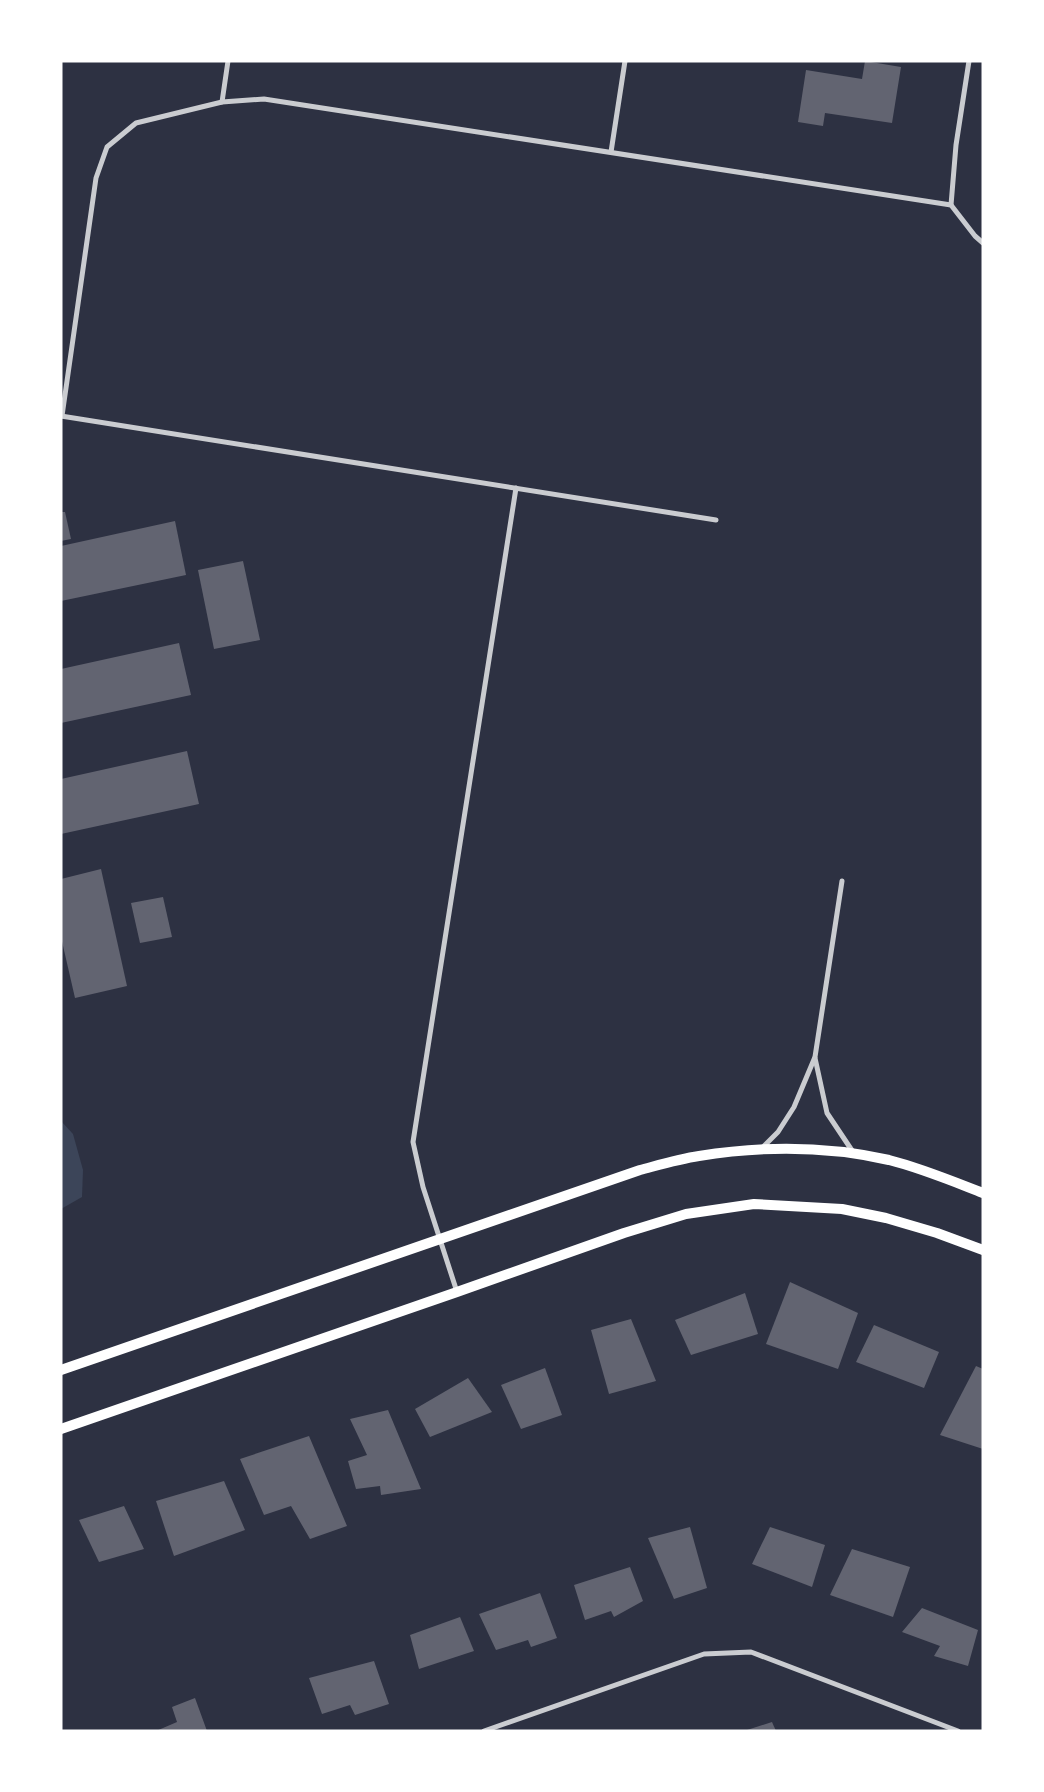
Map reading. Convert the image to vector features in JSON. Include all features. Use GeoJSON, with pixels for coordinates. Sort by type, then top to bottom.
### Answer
{"type":"FeatureCollection","features":[{"type":"Feature","properties":{"kind":"main road"},"geometry":{"type":"LineString","coordinates":[[61,1370],[640,1170],[697,1156],[761,1150],[807,1149],[855,1154],[889,1160],[928,1172],[983,1193]]}},
{"type":"Feature","properties":{"kind":"main road"},"geometry":{"type":"LineString","coordinates":[[61,1429],[624,1233],[686,1214],[754,1204],[842,1209],[886,1218],[937,1233],[983,1250]]}},
{"type":"Feature","properties":{"kind":"street"},"geometry":{"type":"LineString","coordinates":[[222,102],[228,61]]}},
{"type":"Feature","properties":{"kind":"street"},"geometry":{"type":"LineString","coordinates":[[611,152],[625,61]]}},
{"type":"Feature","properties":{"kind":"street"},"geometry":{"type":"LineString","coordinates":[[969,61],[956,145],[951,205],[975,236],[983,243]]}},
{"type":"Feature","properties":{"kind":"street"},"geometry":{"type":"LineString","coordinates":[[716,520],[61,416],[96,178],[107,146],[136,123],[222,102],[264,99],[951,205]]}},
{"type":"Feature","properties":{"kind":"street"},"geometry":{"type":"LineString","coordinates":[[457,1292],[423,1187],[413,1142],[516,488]]}},
{"type":"Feature","properties":{"kind":"street"},"geometry":{"type":"LineString","coordinates":[[761,1150],[778,1132],[794,1107],[815,1057],[842,881]]}},
{"type":"Feature","properties":{"kind":"street"},"geometry":{"type":"LineString","coordinates":[[815,1057],[827,1113],[855,1154]]}},
{"type":"Feature","properties":{"kind":"street"},"geometry":{"type":"LineString","coordinates":[[484,1731],[704,1654],[751,1652],[958,1731]]}},
{"type":"Feature","properties":{"kind":"shaded area"},"geometry":{"type":"Polygon","coordinates":[[[61,1121],[73,1134],[83,1170],[82,1197],[61,1209],[61,1121]]]}},
{"type":"Feature","properties":{"kind":"building"},"geometry":{"type":"Polygon","coordinates":[[[865,61],[901,67],[892,123],[825,113],[823,126],[798,122],[806,70],[862,79],[865,61]]]}},
{"type":"Feature","properties":{"kind":"building"},"geometry":{"type":"Polygon","coordinates":[[[61,512],[65,512],[71,539],[61,541],[61,512]]]}},
{"type":"Feature","properties":{"kind":"building"},"geometry":{"type":"Polygon","coordinates":[[[175,521],[186,575],[61,601],[61,546],[175,521]]]}},
{"type":"Feature","properties":{"kind":"building"},"geometry":{"type":"Polygon","coordinates":[[[243,561],[260,640],[214,649],[198,570],[243,561]]]}},
{"type":"Feature","properties":{"kind":"building"},"geometry":{"type":"Polygon","coordinates":[[[179,643],[191,695],[61,723],[61,669],[179,643]]]}},
{"type":"Feature","properties":{"kind":"building"},"geometry":{"type":"Polygon","coordinates":[[[187,751],[199,804],[61,834],[61,779],[187,751]]]}},
{"type":"Feature","properties":{"kind":"building"},"geometry":{"type":"Polygon","coordinates":[[[101,869],[127,986],[75,998],[61,937],[61,879],[101,869]]]}},
{"type":"Feature","properties":{"kind":"building"},"geometry":{"type":"Polygon","coordinates":[[[163,897],[172,937],[140,943],[131,903],[163,897]]]}},
{"type":"Feature","properties":{"kind":"building"},"geometry":{"type":"Polygon","coordinates":[[[790,1282],[858,1313],[838,1369],[766,1344],[790,1282]]]}},
{"type":"Feature","properties":{"kind":"building"},"geometry":{"type":"Polygon","coordinates":[[[745,1293],[758,1334],[691,1355],[675,1320],[745,1293]]]}},
{"type":"Feature","properties":{"kind":"building"},"geometry":{"type":"Polygon","coordinates":[[[631,1319],[656,1381],[609,1394],[591,1330],[631,1319]]]}},
{"type":"Feature","properties":{"kind":"building"},"geometry":{"type":"Polygon","coordinates":[[[874,1325],[939,1352],[924,1388],[856,1362],[874,1325]]]}},
{"type":"Feature","properties":{"kind":"building"},"geometry":{"type":"Polygon","coordinates":[[[976,1366],[983,1369],[983,1449],[940,1435],[976,1366]]]}},
{"type":"Feature","properties":{"kind":"building"},"geometry":{"type":"Polygon","coordinates":[[[545,1368],[562,1415],[521,1429],[501,1385],[545,1368]]]}},
{"type":"Feature","properties":{"kind":"building"},"geometry":{"type":"Polygon","coordinates":[[[468,1378],[492,1412],[430,1437],[415,1409],[468,1378]]]}},
{"type":"Feature","properties":{"kind":"building"},"geometry":{"type":"Polygon","coordinates":[[[388,1410],[421,1489],[381,1495],[380,1486],[356,1489],[348,1461],[367,1455],[350,1419],[388,1410]]]}},
{"type":"Feature","properties":{"kind":"building"},"geometry":{"type":"Polygon","coordinates":[[[309,1436],[347,1526],[310,1539],[291,1506],[264,1515],[240,1459],[309,1436]]]}},
{"type":"Feature","properties":{"kind":"building"},"geometry":{"type":"Polygon","coordinates":[[[224,1481],[245,1530],[174,1556],[156,1501],[224,1481]]]}},
{"type":"Feature","properties":{"kind":"building"},"geometry":{"type":"Polygon","coordinates":[[[124,1506],[144,1549],[99,1562],[79,1520],[124,1506]]]}},
{"type":"Feature","properties":{"kind":"building"},"geometry":{"type":"Polygon","coordinates":[[[690,1527],[707,1588],[674,1599],[648,1538],[690,1527]]]}},
{"type":"Feature","properties":{"kind":"building"},"geometry":{"type":"Polygon","coordinates":[[[770,1527],[825,1545],[812,1587],[752,1564],[770,1527]]]}},
{"type":"Feature","properties":{"kind":"building"},"geometry":{"type":"Polygon","coordinates":[[[852,1549],[910,1567],[893,1617],[830,1595],[852,1549]]]}},
{"type":"Feature","properties":{"kind":"building"},"geometry":{"type":"Polygon","coordinates":[[[630,1567],[643,1601],[614,1617],[611,1611],[585,1620],[574,1585],[630,1567]]]}},
{"type":"Feature","properties":{"kind":"building"},"geometry":{"type":"Polygon","coordinates":[[[540,1593],[557,1638],[531,1647],[528,1640],[496,1650],[479,1614],[540,1593]]]}},
{"type":"Feature","properties":{"kind":"building"},"geometry":{"type":"Polygon","coordinates":[[[922,1608],[978,1630],[968,1666],[934,1656],[940,1646],[902,1632],[922,1608]]]}},
{"type":"Feature","properties":{"kind":"building"},"geometry":{"type":"Polygon","coordinates":[[[460,1617],[474,1651],[419,1669],[410,1635],[460,1617]]]}},
{"type":"Feature","properties":{"kind":"building"},"geometry":{"type":"Polygon","coordinates":[[[374,1661],[389,1704],[355,1715],[350,1705],[322,1714],[309,1678],[374,1661]]]}},
{"type":"Feature","properties":{"kind":"building"},"geometry":{"type":"Polygon","coordinates":[[[195,1698],[207,1731],[156,1731],[177,1722],[172,1707],[195,1698]]]}},
{"type":"Feature","properties":{"kind":"building"},"geometry":{"type":"Polygon","coordinates":[[[772,1722],[776,1731],[747,1731],[747,1730],[772,1722]]]}}]}
